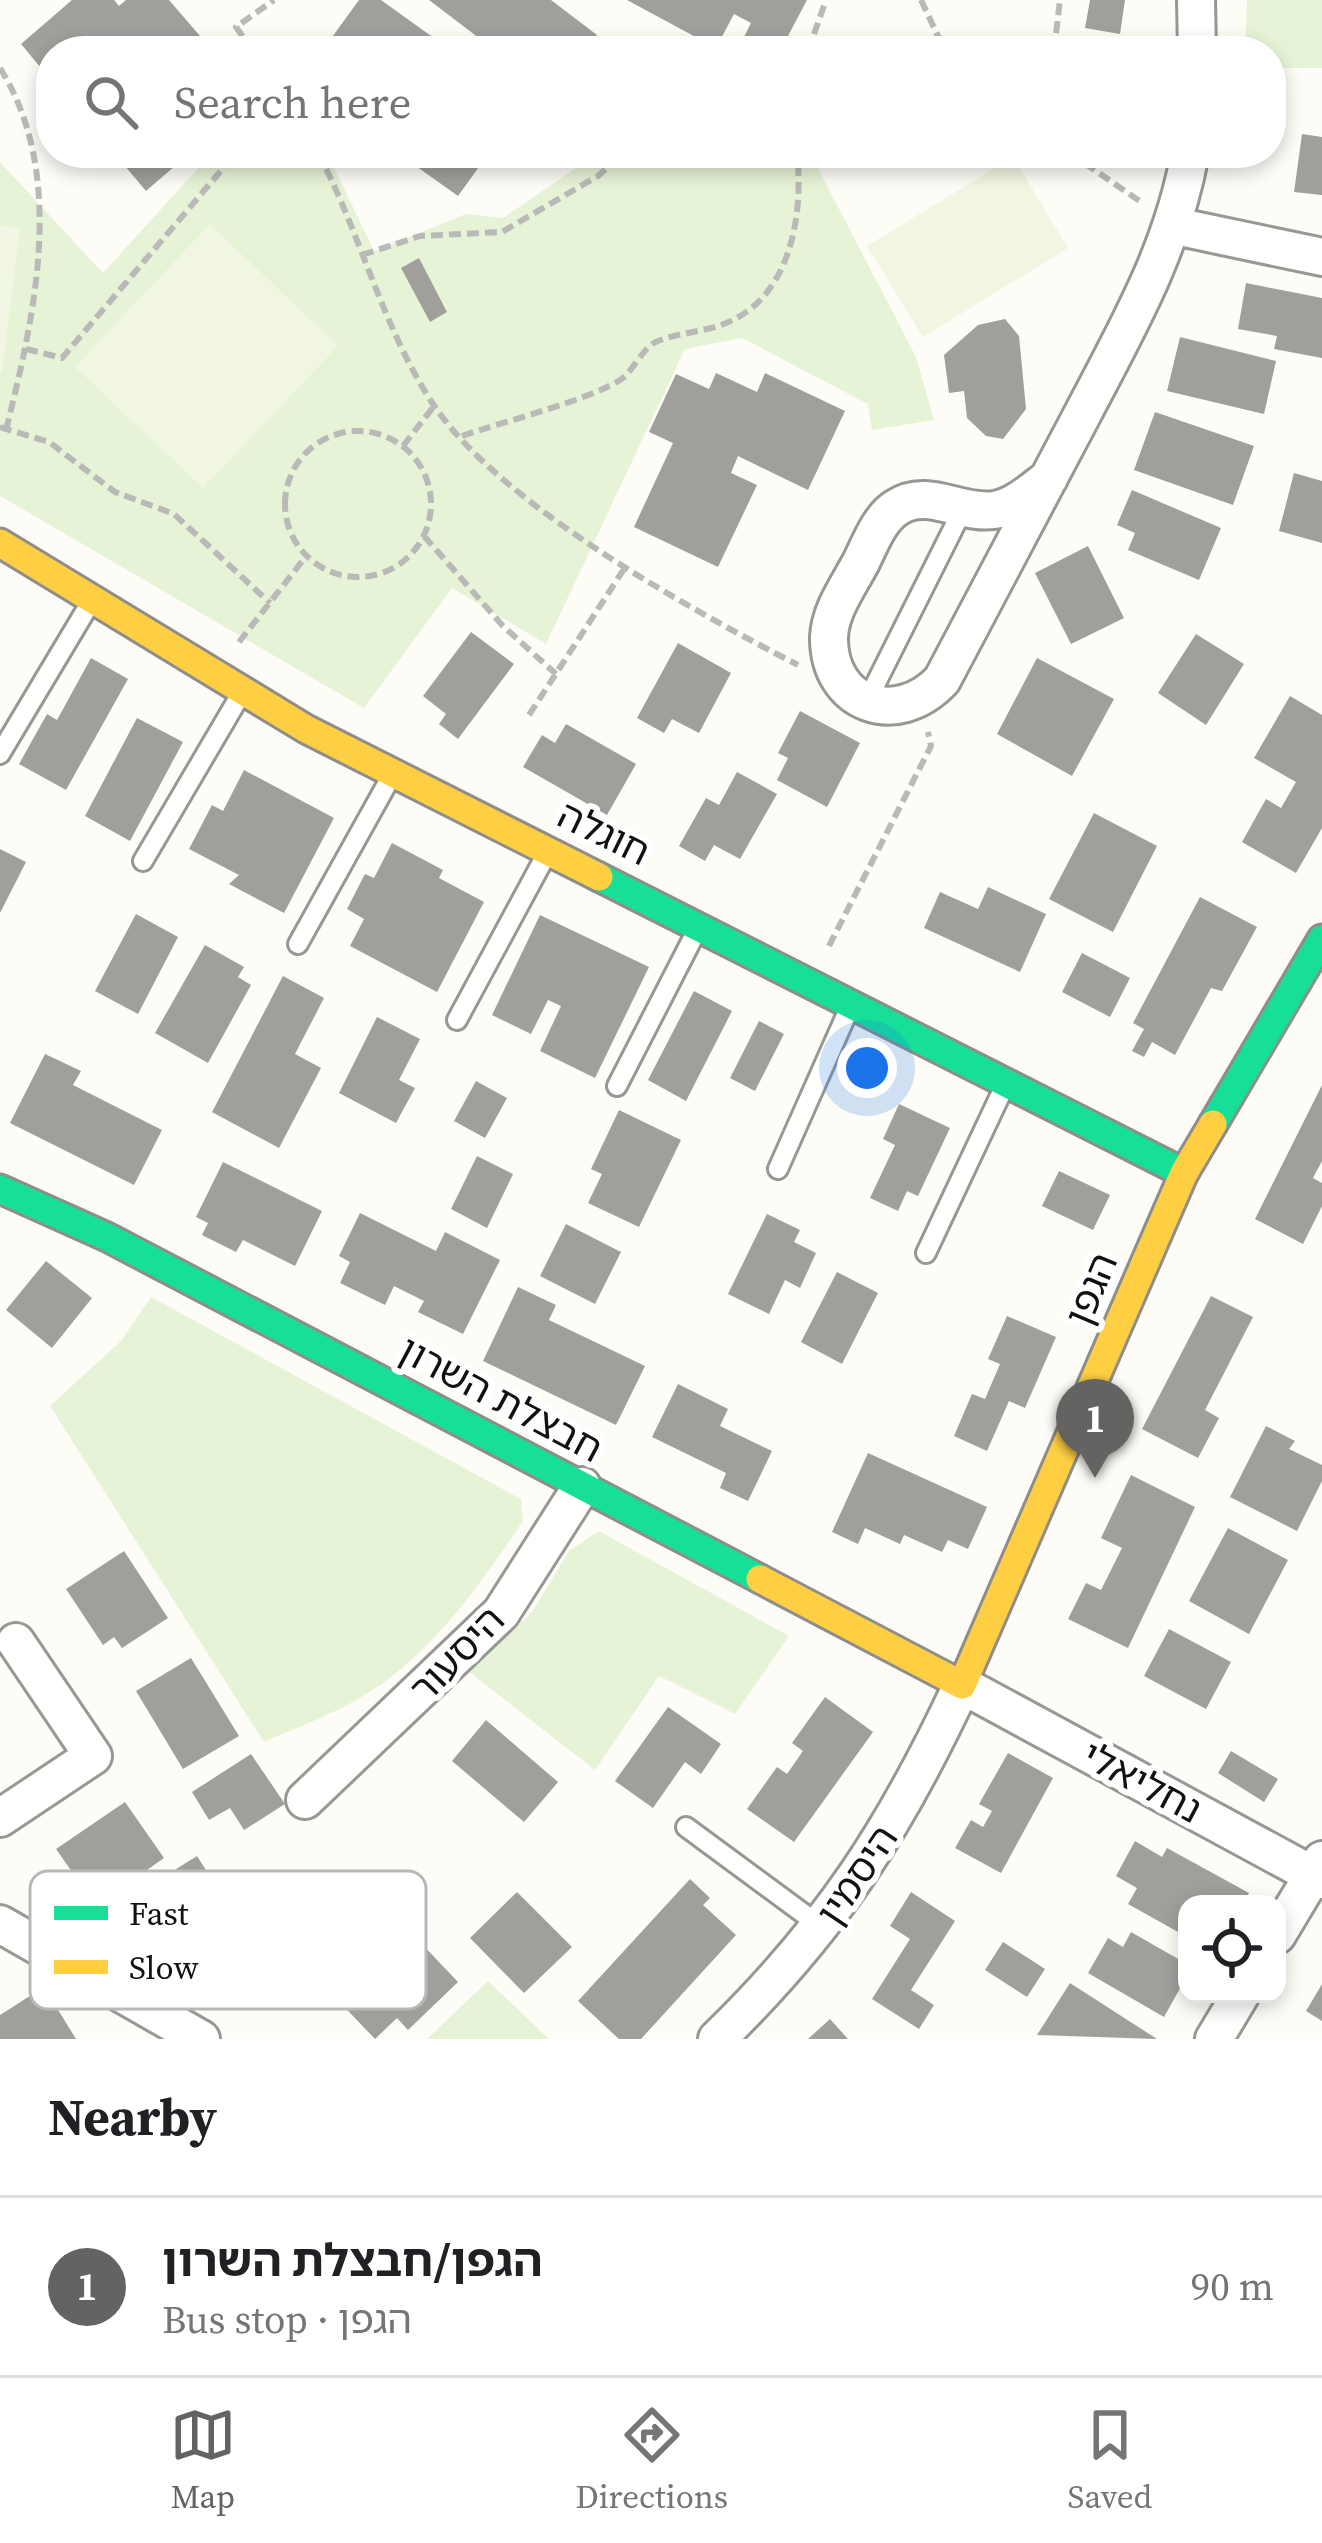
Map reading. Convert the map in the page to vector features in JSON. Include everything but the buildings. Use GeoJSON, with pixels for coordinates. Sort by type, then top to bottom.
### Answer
{"type":"FeatureCollection","features":[{"type":"Feature","properties":{"kind":"street"},"geometry":{"type":"LineString","coordinates":[[1196,0],[1197,36]]}},
{"type":"Feature","properties":{"kind":"street"},"geometry":{"type":"LineString","coordinates":[[1049,478],[998,510],[917,500],[884,518],[833,613],[829,634],[830,656],[862,698],[900,710],[922,701],[942,680],[1049,478],[1157,273],[1175,226],[1187,168]]}},
{"type":"Feature","properties":{"kind":"street"},"geometry":{"type":"LineString","coordinates":[[1175,226],[1322,256]]}},
{"type":"Feature","properties":{"kind":"street","name":"חוגלה"},"geometry":{"type":"LineString","coordinates":[[0,543],[213,676],[394,773],[1184,1173]]}},
{"type":"Feature","properties":{"kind":"street","name":"הגפן"},"geometry":{"type":"LineString","coordinates":[[962,1685],[1184,1173],[1322,939]]}},
{"type":"Feature","properties":{"kind":"street","name":"חבצלת השרון"},"geometry":{"type":"LineString","coordinates":[[0,1189],[107,1237],[962,1685]]}},
{"type":"Feature","properties":{"kind":"street","name":"היסעור"},"geometry":{"type":"LineString","coordinates":[[305,1800],[502,1613],[583,1486]]}},
{"type":"Feature","properties":{"kind":"street"},"geometry":{"type":"LineString","coordinates":[[0,1818],[93,1756],[16,1642]]}},
{"type":"Feature","properties":{"kind":"street","name":"נחליאלי"},"geometry":{"type":"LineString","coordinates":[[962,1685],[1319,1872]]}},
{"type":"Feature","properties":{"kind":"street","name":"היסמין"},"geometry":{"type":"LineString","coordinates":[[717,2039],[823,1928],[902,1808],[962,1685]]}},
{"type":"Feature","properties":{"kind":"street"},"geometry":{"type":"LineString","coordinates":[[1286,1922],[1319,1872]]}},
{"type":"Feature","properties":{"kind":"street"},"geometry":{"type":"LineString","coordinates":[[0,1924],[30,1941]]}},
{"type":"Feature","properties":{"kind":"street"},"geometry":{"type":"LineString","coordinates":[[1214,2039],[1236,2003]]}},
{"type":"Feature","properties":{"kind":"street"},"geometry":{"type":"LineString","coordinates":[[148,2009],[200,2039]]}},
{"type":"Feature","properties":{"kind":"lane"},"geometry":{"type":"LineString","coordinates":[[862,698],[964,506]]}},
{"type":"Feature","properties":{"kind":"lane"},"geometry":{"type":"LineString","coordinates":[[0,754],[92,600]]}},
{"type":"Feature","properties":{"kind":"lane"},"geometry":{"type":"LineString","coordinates":[[143,861],[242,692]]}},
{"type":"Feature","properties":{"kind":"lane"},"geometry":{"type":"LineString","coordinates":[[298,944],[394,773]]}},
{"type":"Feature","properties":{"kind":"lane"},"geometry":{"type":"LineString","coordinates":[[457,1020],[549,849]]}},
{"type":"Feature","properties":{"kind":"lane"},"geometry":{"type":"LineString","coordinates":[[617,1086],[700,924]]}},
{"type":"Feature","properties":{"kind":"lane"},"geometry":{"type":"LineString","coordinates":[[778,1169],[852,1003]]}},
{"type":"Feature","properties":{"kind":"lane"},"geometry":{"type":"LineString","coordinates":[[926,1253],[1007,1082]]}},
{"type":"Feature","properties":{"kind":"lane"},"geometry":{"type":"LineString","coordinates":[[686,1827],[823,1928]]}},
{"type":"Feature","properties":{"kind":"path"},"geometry":{"type":"LineString","coordinates":[[242,36],[236,27],[274,0]]}},
{"type":"Feature","properties":{"kind":"path"},"geometry":{"type":"LineString","coordinates":[[813,36],[826,0]]}},
{"type":"Feature","properties":{"kind":"path"},"geometry":{"type":"LineString","coordinates":[[921,0],[938,36]]}},
{"type":"Feature","properties":{"kind":"path"},"geometry":{"type":"LineString","coordinates":[[1056,36],[1060,0]]}},
{"type":"Feature","properties":{"kind":"path"},"geometry":{"type":"LineString","coordinates":[[0,68],[18,97],[36,164]]}},
{"type":"Feature","properties":{"kind":"path"},"geometry":{"type":"LineString","coordinates":[[37,168],[42,187],[26,349],[3,429],[49,442],[115,492],[175,514],[270,603]]}},
{"type":"Feature","properties":{"kind":"path"},"geometry":{"type":"LineString","coordinates":[[26,349],[62,358],[223,168]]}},
{"type":"Feature","properties":{"kind":"path"},"geometry":{"type":"LineString","coordinates":[[324,168],[434,406],[497,473],[626,566],[719,624],[862,698]]}},
{"type":"Feature","properties":{"kind":"path"},"geometry":{"type":"LineString","coordinates":[[362,255],[420,236],[502,232],[607,168]]}},
{"type":"Feature","properties":{"kind":"path"},"geometry":{"type":"LineString","coordinates":[[462,436],[619,381],[653,342],[724,324],[752,310],[774,290],[783,271],[799,168]]}},
{"type":"Feature","properties":{"kind":"path"},"geometry":{"type":"LineString","coordinates":[[1092,168],[1175,226]]}},
{"type":"Feature","properties":{"kind":"path"},"geometry":{"type":"LineString","coordinates":[[403,446],[434,406]]}},
{"type":"Feature","properties":{"kind":"path"},"geometry":{"type":"LineString","coordinates":[[360,430],[403,446],[430,488],[431,513],[424,536],[388,571],[364,577],[339,575],[307,555],[289,528],[285,504],[299,460],[336,434],[360,430]]}},
{"type":"Feature","properties":{"kind":"path"},"geometry":{"type":"LineString","coordinates":[[424,536],[503,626],[556,674]]}},
{"type":"Feature","properties":{"kind":"path"},"geometry":{"type":"LineString","coordinates":[[213,676],[307,555]]}},
{"type":"Feature","properties":{"kind":"path"},"geometry":{"type":"LineString","coordinates":[[529,715],[626,566]]}},
{"type":"Feature","properties":{"kind":"path"},"geometry":{"type":"LineString","coordinates":[[811,981],[931,746],[922,701]]}},
{"type":"Feature","properties":{"kind":"green space"},"geometry":{"type":"Polygon","coordinates":[[[1247,0],[1322,0],[1322,68],[1286,68],[1286,36],[1246,36],[1247,0]]]}},
{"type":"Feature","properties":{"kind":"green space"},"geometry":{"type":"Polygon","coordinates":[[[0,162],[103,273],[198,168],[334,168],[374,251],[466,214],[503,218],[576,168],[818,168],[916,357],[934,420],[872,430],[868,404],[742,338],[685,349],[546,644],[452,588],[364,708],[0,496],[0,162]]]}},
{"type":"Feature","properties":{"kind":"green space"},"geometry":{"type":"Polygon","coordinates":[[[995,168],[1020,168],[1068,248],[923,337],[867,246],[995,168]]]}},
{"type":"Feature","properties":{"kind":"green space"},"geometry":{"type":"Polygon","coordinates":[[[210,224],[338,346],[203,488],[75,367],[210,224]]]}},
{"type":"Feature","properties":{"kind":"green space"},"geometry":{"type":"Polygon","coordinates":[[[0,226],[20,228],[2,373],[0,373],[0,226]]]}},
{"type":"Feature","properties":{"kind":"green space"},"geometry":{"type":"Polygon","coordinates":[[[151,1297],[521,1499],[523,1521],[506,1546],[451,1619],[408,1663],[347,1705],[264,1742],[50,1406],[121,1341],[151,1297]]]}},
{"type":"Feature","properties":{"kind":"green space"},"geometry":{"type":"Polygon","coordinates":[[[599,1531],[789,1636],[735,1714],[659,1676],[595,1770],[468,1671],[532,1612],[569,1551],[599,1531]]]}},
{"type":"Feature","properties":{"kind":"green space"},"geometry":{"type":"Polygon","coordinates":[[[488,1981],[549,2039],[427,2039],[488,1981]]]}},
{"type":"Feature","properties":{"kind":"traffic: fast"},"geometry":{"type":"LineString","coordinates":[[599,877],[1184,1173]]}},
{"type":"Feature","properties":{"kind":"traffic: fast"},"geometry":{"type":"LineString","coordinates":[[1213,1124],[1322,939]]}},
{"type":"Feature","properties":{"kind":"traffic: fast"},"geometry":{"type":"LineString","coordinates":[[0,1189],[107,1237],[760,1579]]}},
{"type":"Feature","properties":{"kind":"traffic: slow"},"geometry":{"type":"LineString","coordinates":[[0,543],[306,729],[599,877]]}},
{"type":"Feature","properties":{"kind":"traffic: slow"},"geometry":{"type":"LineString","coordinates":[[760,1579],[962,1685],[1184,1173],[1213,1124]]}},
{"type":"Feature","properties":{"kind":"place","name":"הגפן/חבצלת השרון"},"geometry":{"type":"Point","coordinates":[1095,1478]}}]}
